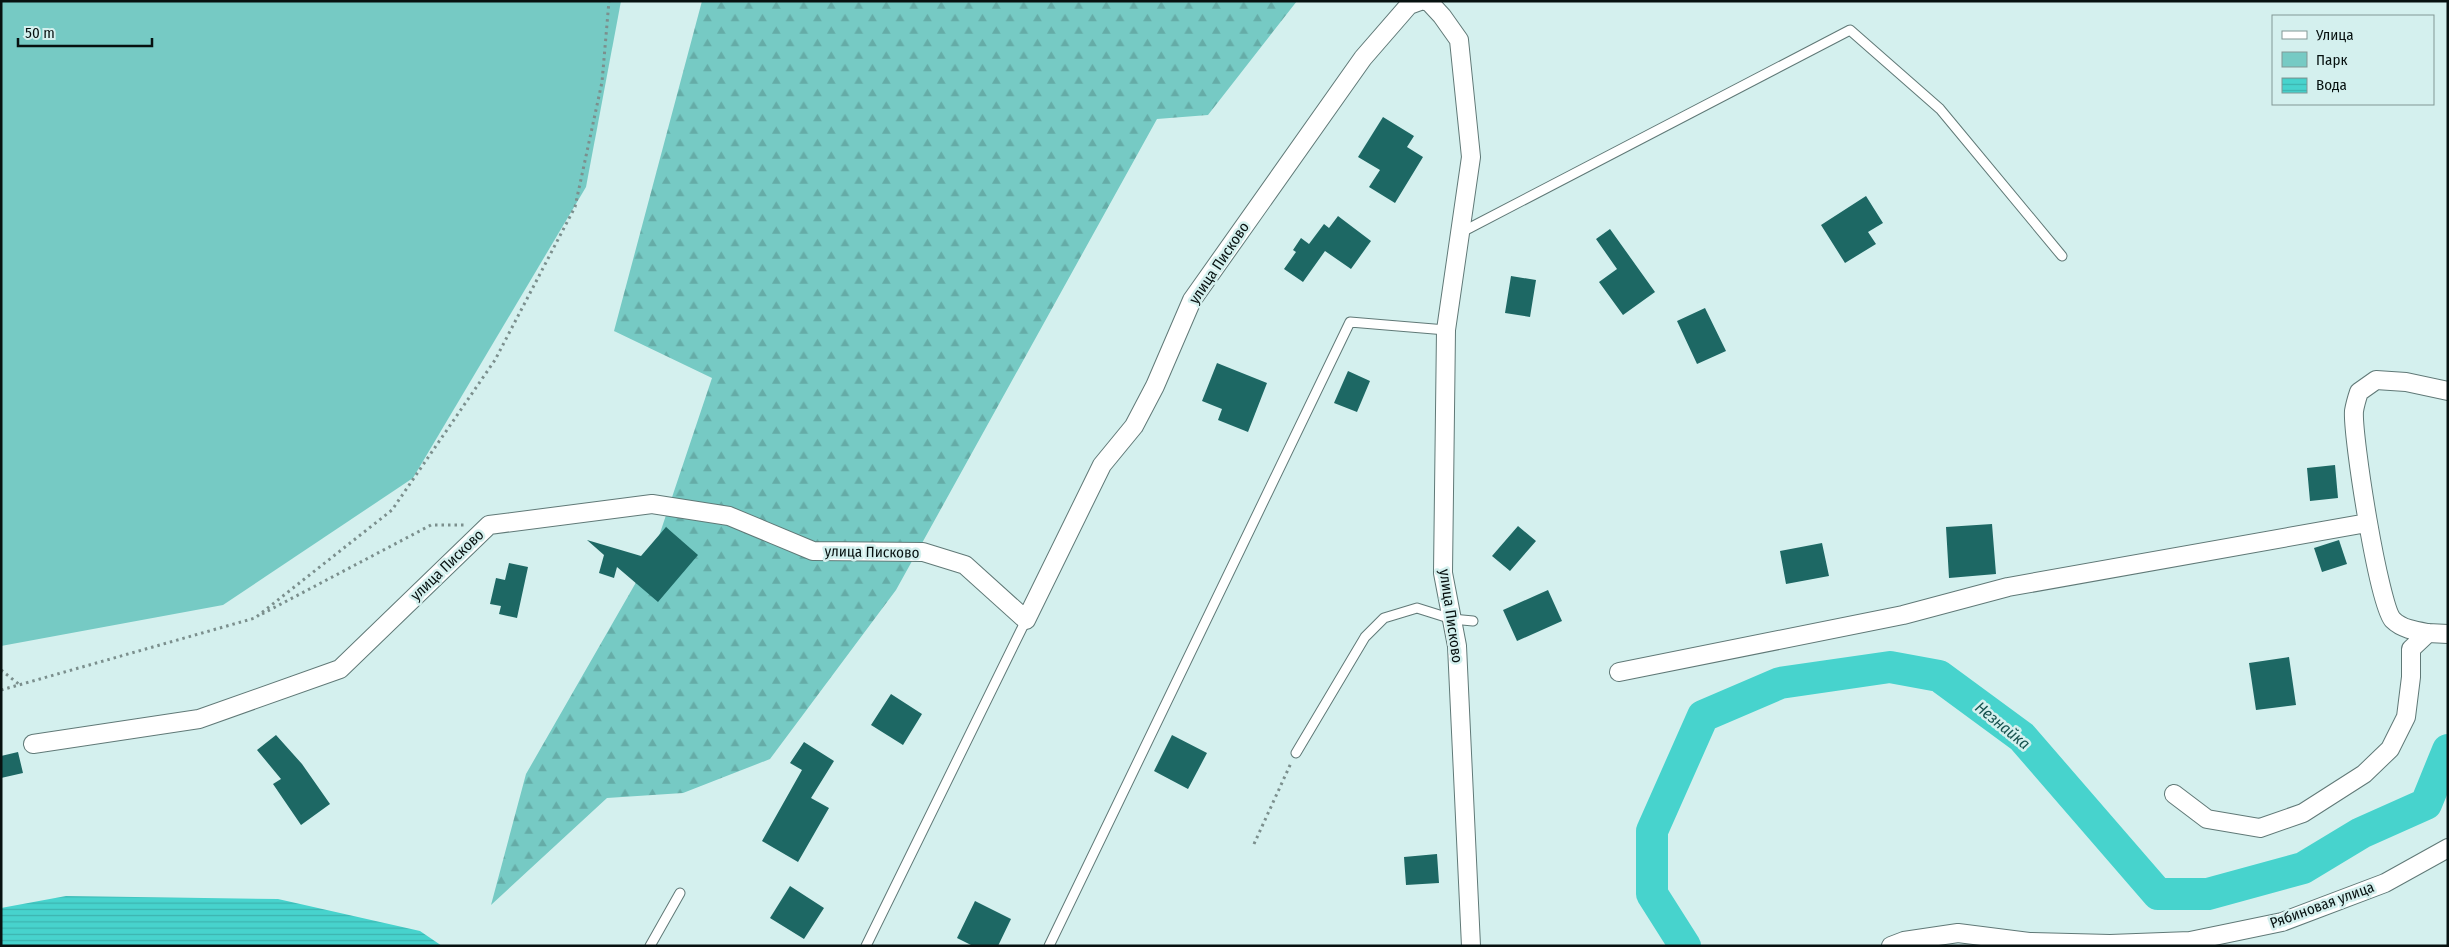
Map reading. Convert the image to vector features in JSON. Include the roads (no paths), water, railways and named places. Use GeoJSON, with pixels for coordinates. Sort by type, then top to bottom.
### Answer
{"type":"FeatureCollection","features":[{"type":"Feature","properties":{"kind":"street","name":"улица Писково"},"geometry":{"type":"LineString","coordinates":[[33,744],[199,719],[340,669],[489,525],[652,504],[729,516],[813,550],[923,552],[965,564],[1026,620],[1102,465],[1134,426],[1155,386],[1192,300],[1363,58],[1409,6],[1420,1]]}},
{"type":"Feature","properties":{"kind":"street","name":"улица Писково"},"geometry":{"type":"LineString","coordinates":[[1428,1],[1442,16],[1459,40],[1471,157],[1446,330],[1443,573],[1457,646],[1471,946]]}},
{"type":"Feature","properties":{"kind":"street"},"geometry":{"type":"LineString","coordinates":[[2448,391],[2406,382],[2376,380],[2359,392],[2354,412],[2368,523],[2381,590],[2391,619],[2406,629],[2428,634],[2448,634]]}},
{"type":"Feature","properties":{"kind":"street"},"geometry":{"type":"LineString","coordinates":[[1619,672],[1903,615],[2008,587],[2368,523]]}},
{"type":"Feature","properties":{"kind":"street"},"geometry":{"type":"LineString","coordinates":[[2174,794],[2207,819],[2260,828],[2303,813],[2364,774],[2390,749],[2406,717],[2411,677],[2411,649],[2428,634]]}},
{"type":"Feature","properties":{"kind":"street","name":"Рябиновая улица"},"geometry":{"type":"LineString","coordinates":[[1891,946],[1904,941],[1958,933],[2029,942],[2110,944],[2190,941],[2282,922],[2385,883],[2448,848]]}},
{"type":"Feature","properties":{"kind":"lane"},"geometry":{"type":"LineString","coordinates":[[1459,234],[1850,30],[1940,109],[2062,256]]}},
{"type":"Feature","properties":{"kind":"lane"},"geometry":{"type":"LineString","coordinates":[[1049,946],[1350,322],[1446,330]]}},
{"type":"Feature","properties":{"kind":"lane"},"geometry":{"type":"LineString","coordinates":[[1296,753],[1365,637],[1384,618],[1417,608],[1452,619],[1472,621]]}},
{"type":"Feature","properties":{"kind":"lane"},"geometry":{"type":"LineString","coordinates":[[866,946],[1026,620]]}},
{"type":"Feature","properties":{"kind":"lane"},"geometry":{"type":"LineString","coordinates":[[650,946],[680,893]]}},
{"type":"Feature","properties":{"kind":"water"},"geometry":{"type":"Polygon","coordinates":[[[66,896],[278,899],[420,931],[442,946],[1,946],[1,908],[66,896]]]}},
{"type":"Feature","properties":{"kind":"waterway","name":"Незнайка"},"geometry":{"type":"LineString","coordinates":[[1685,946],[1652,894],[1652,831],[1703,716],[1780,683],[1890,667],[1939,676],[2022,737],[2158,894],[2208,894],[2303,868],[2361,833],[2426,804],[2448,750]]}}]}
